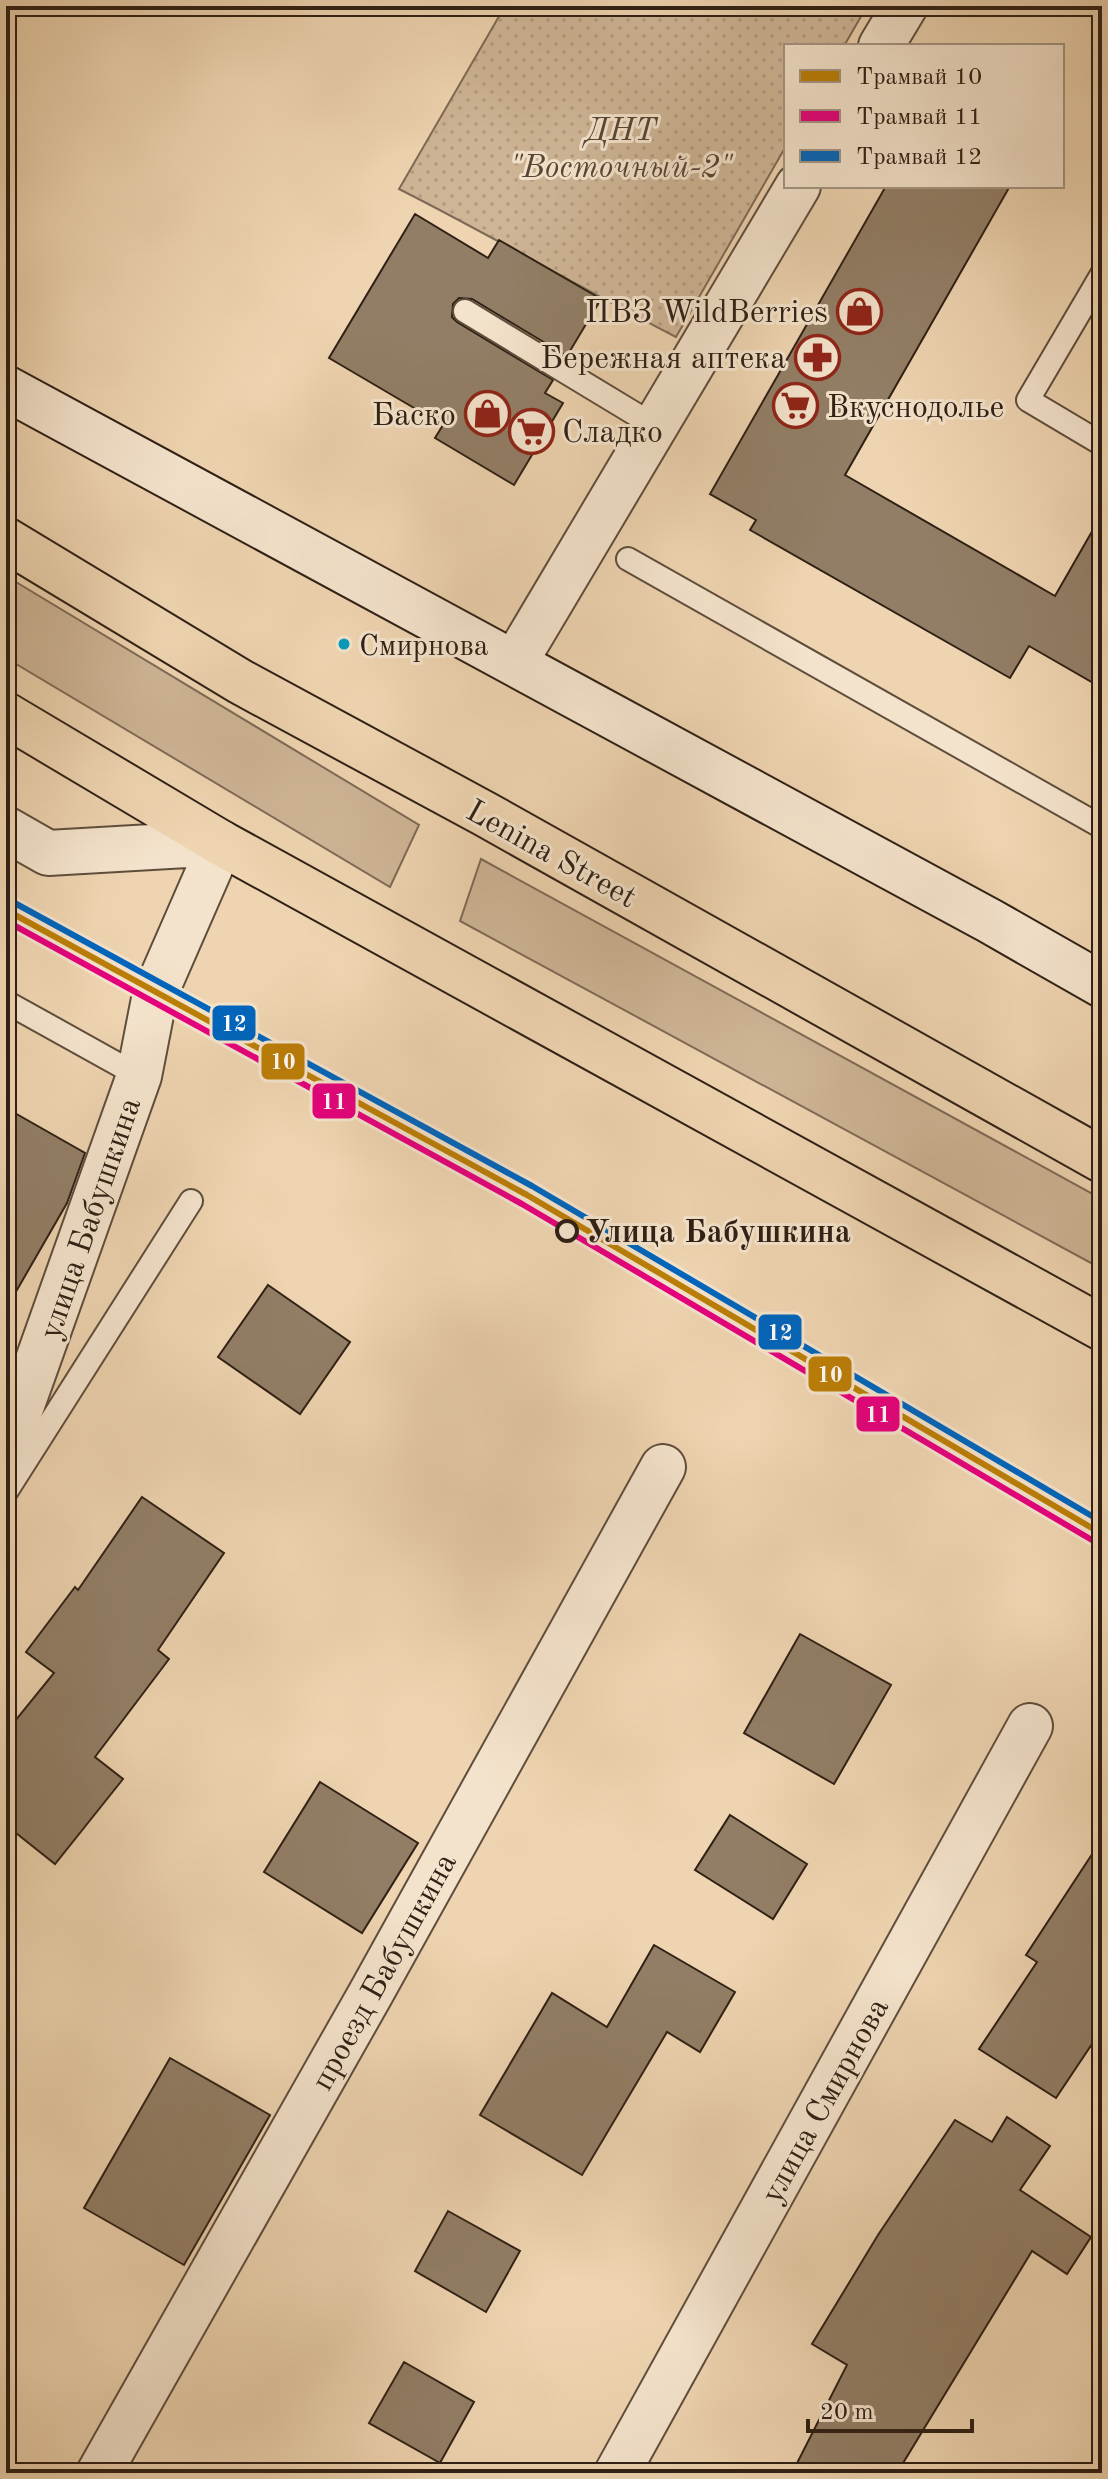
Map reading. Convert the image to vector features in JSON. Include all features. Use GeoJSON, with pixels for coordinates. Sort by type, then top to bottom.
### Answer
{"type":"FeatureCollection","features":[{"type":"Feature","properties":{"kind":"main road","name":"Lenina Street"},"geometry":{"type":"LineString","coordinates":[[6,540],[241,682],[485,814],[1102,1160]]}},
{"type":"Feature","properties":{"kind":"main road"},"geometry":{"type":"LineString","coordinates":[[6,715],[221,843],[1102,1328]]}},
{"type":"Feature","properties":{"kind":"street"},"geometry":{"type":"LineString","coordinates":[[882,44],[905,6]]}},
{"type":"Feature","properties":{"kind":"street"},"geometry":{"type":"LineString","coordinates":[[515,662],[797,188]]}},
{"type":"Feature","properties":{"kind":"street"},"geometry":{"type":"LineString","coordinates":[[6,388],[515,662],[1102,985]]}},
{"type":"Feature","properties":{"kind":"street"},"geometry":{"type":"LineString","coordinates":[[6,829],[48,853],[221,843]]}},
{"type":"Feature","properties":{"kind":"street","name":"улица Бабушкина"},"geometry":{"type":"LineString","coordinates":[[6,1450],[139,1076],[155,994],[221,843]]}},
{"type":"Feature","properties":{"kind":"street","name":"проезд Бабушкина"},"geometry":{"type":"LineString","coordinates":[[99,2473],[379,1980],[663,1467]]}},
{"type":"Feature","properties":{"kind":"street","name":"улица Смирнова"},"geometry":{"type":"LineString","coordinates":[[617,2473],[1030,1726]]}},
{"type":"Feature","properties":{"kind":"lane"},"geometry":{"type":"LineString","coordinates":[[1102,274],[1028,400],[1102,444]]}},
{"type":"Feature","properties":{"kind":"lane"},"geometry":{"type":"LineString","coordinates":[[465,311],[655,426]]}},
{"type":"Feature","properties":{"kind":"lane"},"geometry":{"type":"LineString","coordinates":[[628,559],[1102,827]]}},
{"type":"Feature","properties":{"kind":"lane"},"geometry":{"type":"LineString","coordinates":[[6,1002],[139,1076]]}},
{"type":"Feature","properties":{"kind":"lane"},"geometry":{"type":"LineString","coordinates":[[6,1492],[191,1201]]}},
{"type":"Feature","properties":{"kind":"green space","name":"ДНТ \"Восточный-2\""},"geometry":{"type":"Polygon","coordinates":[[[505,6],[867,6],[845,44],[784,44],[784,149],[676,337],[399,189],[505,6]]]}},
{"type":"Feature","properties":{"kind":"green space"},"geometry":{"type":"Polygon","coordinates":[[[6,576],[419,825],[390,887],[6,658],[6,576]]]}},
{"type":"Feature","properties":{"kind":"green space"},"geometry":{"type":"Polygon","coordinates":[[[481,859],[1102,1199],[1102,1269],[460,921],[481,859]]]}},
{"type":"Feature","properties":{"kind":"building"},"geometry":{"type":"Polygon","coordinates":[[[885,188],[1009,188],[845,475],[1055,596],[1102,514],[1102,688],[1029,646],[1010,678],[750,530],[756,520],[710,494],[885,188]]]}},
{"type":"Feature","properties":{"kind":"building"},"geometry":{"type":"Polygon","coordinates":[[[415,214],[488,258],[499,240],[601,299],[567,356],[472,299],[459,298],[453,304],[452,317],[457,322],[553,380],[545,393],[563,403],[514,485],[435,438],[443,425],[329,358],[415,214]]]}},
{"type":"Feature","properties":{"kind":"building"},"geometry":{"type":"Polygon","coordinates":[[[6,1108],[85,1153],[67,1203],[6,1309],[6,1108]]]}},
{"type":"Feature","properties":{"kind":"building"},"geometry":{"type":"Polygon","coordinates":[[[268,1285],[350,1342],[300,1414],[218,1357],[268,1285]]]}},
{"type":"Feature","properties":{"kind":"building"},"geometry":{"type":"Polygon","coordinates":[[[142,1497],[224,1553],[158,1650],[169,1659],[95,1757],[123,1779],[55,1864],[6,1825],[6,1732],[54,1673],[26,1652],[75,1587],[78,1590],[142,1497]]]}},
{"type":"Feature","properties":{"kind":"building"},"geometry":{"type":"Polygon","coordinates":[[[800,1634],[891,1685],[834,1784],[744,1733],[800,1634]]]}},
{"type":"Feature","properties":{"kind":"building"},"geometry":{"type":"Polygon","coordinates":[[[320,1782],[418,1843],[362,1933],[264,1872],[320,1782]]]}},
{"type":"Feature","properties":{"kind":"building"},"geometry":{"type":"Polygon","coordinates":[[[730,1815],[807,1864],[773,1919],[695,1870],[730,1815]]]}},
{"type":"Feature","properties":{"kind":"building"},"geometry":{"type":"Polygon","coordinates":[[[1102,1839],[1102,2029],[1056,2098],[979,2049],[1037,1962],[1026,1955],[1102,1839]]]}},
{"type":"Feature","properties":{"kind":"building"},"geometry":{"type":"Polygon","coordinates":[[[654,1945],[735,1992],[700,2052],[667,2032],[582,2175],[480,2115],[552,1993],[607,2027],[654,1945]]]}},
{"type":"Feature","properties":{"kind":"building"},"geometry":{"type":"Polygon","coordinates":[[[170,2058],[270,2115],[184,2265],[84,2208],[170,2058]]]}},
{"type":"Feature","properties":{"kind":"building"},"geometry":{"type":"Polygon","coordinates":[[[1007,2117],[1050,2146],[1020,2190],[1091,2237],[1067,2274],[1032,2251],[897,2473],[792,2473],[847,2365],[812,2344],[878,2235],[955,2120],[992,2142],[1007,2117]]]}},
{"type":"Feature","properties":{"kind":"building"},"geometry":{"type":"Polygon","coordinates":[[[448,2211],[520,2251],[486,2312],[415,2271],[448,2211]]]}},
{"type":"Feature","properties":{"kind":"building"},"geometry":{"type":"Polygon","coordinates":[[[404,2362],[474,2402],[440,2463],[369,2423],[404,2362]]]}},
{"type":"Feature","properties":{"kind":"tram line","name":"12"},"geometry":{"type":"LineString","coordinates":[[11,901],[532,1186],[1102,1522]]}},
{"type":"Feature","properties":{"kind":"tram line","name":"10"},"geometry":{"type":"LineString","coordinates":[[6,910],[527,1195],[1102,1534]]}},
{"type":"Feature","properties":{"kind":"tram line","name":"11"},"geometry":{"type":"LineString","coordinates":[[6,921],[522,1204],[1097,1543]]}},
{"type":"Feature","properties":{"kind":"place","name":"ПВЗ WildBerries"},"geometry":{"type":"Point","coordinates":[859,311]}},
{"type":"Feature","properties":{"kind":"place","name":"Бережная аптека"},"geometry":{"type":"Point","coordinates":[817,357]}},
{"type":"Feature","properties":{"kind":"place","name":"Вкуснодолье"},"geometry":{"type":"Point","coordinates":[796,406]}},
{"type":"Feature","properties":{"kind":"place","name":"Баско"},"geometry":{"type":"Point","coordinates":[487,414]}},
{"type":"Feature","properties":{"kind":"place","name":"Сладко"},"geometry":{"type":"Point","coordinates":[531,431]}},
{"type":"Feature","properties":{"kind":"place","name":"Смирнова"},"geometry":{"type":"Point","coordinates":[344,644]}},
{"type":"Feature","properties":{"kind":"place","name":"Улица Бабушкина"},"geometry":{"type":"Point","coordinates":[567,1231]}}]}
